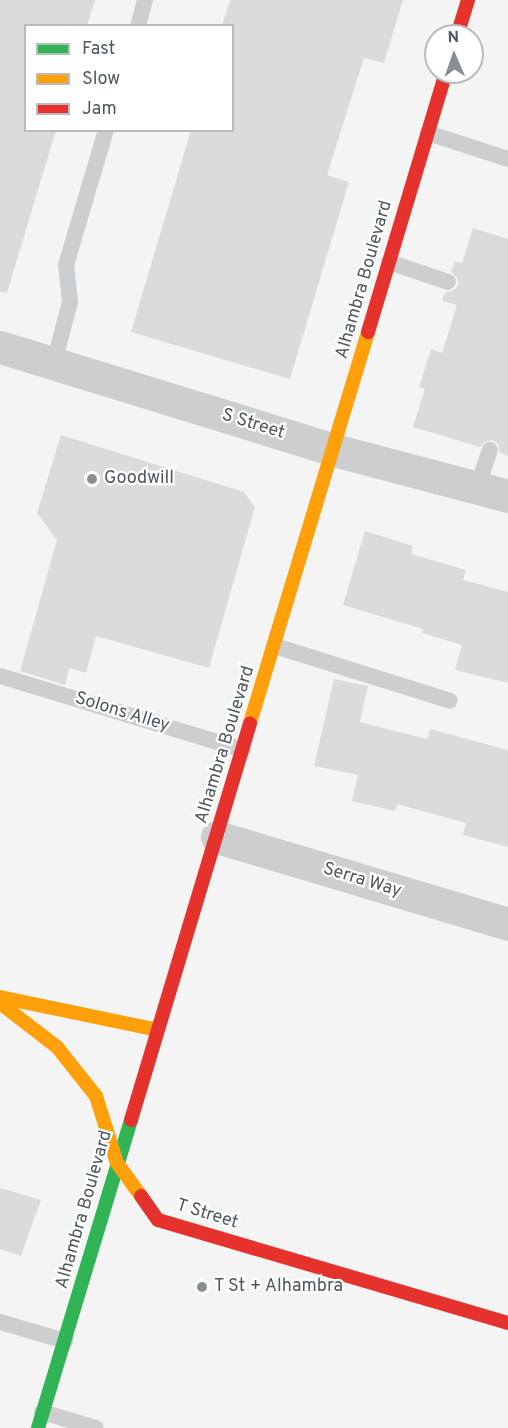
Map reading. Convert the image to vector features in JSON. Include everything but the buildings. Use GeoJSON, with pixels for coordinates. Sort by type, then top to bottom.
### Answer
{"type":"FeatureCollection","features":[{"type":"Feature","properties":{"kind":"street"},"geometry":{"type":"LineString","coordinates":[[461,24],[468,0]]}},
{"type":"Feature","properties":{"kind":"street","name":"Alhambra Boulevard"},"geometry":{"type":"LineString","coordinates":[[40,1420],[442,84]]}},
{"type":"Feature","properties":{"kind":"street","name":"S Street"},"geometry":{"type":"LineString","coordinates":[[0,347],[334,450],[493,491]]}},
{"type":"Feature","properties":{"kind":"street","name":"Serra Way"},"geometry":{"type":"LineString","coordinates":[[216,837],[508,924]]}},
{"type":"Feature","properties":{"kind":"street"},"geometry":{"type":"LineString","coordinates":[[0,997],[158,1030]]}},
{"type":"Feature","properties":{"kind":"street","name":"T Street"},"geometry":{"type":"LineString","coordinates":[[0,1003],[57,1047],[96,1096],[117,1163],[158,1220],[508,1323]]}},
{"type":"Feature","properties":{"kind":"lane"},"geometry":{"type":"LineString","coordinates":[[139,24],[145,0]]}},
{"type":"Feature","properties":{"kind":"lane"},"geometry":{"type":"LineString","coordinates":[[54,363],[70,302],[66,265],[105,132]]}},
{"type":"Feature","properties":{"kind":"lane"},"geometry":{"type":"LineString","coordinates":[[428,133],[508,159]]}},
{"type":"Feature","properties":{"kind":"lane"},"geometry":{"type":"LineString","coordinates":[[389,262],[448,282]]}},
{"type":"Feature","properties":{"kind":"lane"},"geometry":{"type":"LineString","coordinates":[[490,450],[493,491]]}},
{"type":"Feature","properties":{"kind":"lane"},"geometry":{"type":"LineString","coordinates":[[274,646],[450,701]]}},
{"type":"Feature","properties":{"kind":"lane","name":"Solons Alley"},"geometry":{"type":"LineString","coordinates":[[0,676],[243,750]]}},
{"type":"Feature","properties":{"kind":"lane"},"geometry":{"type":"LineString","coordinates":[[0,1322],[65,1341]]}},
{"type":"Feature","properties":{"kind":"lane"},"geometry":{"type":"LineString","coordinates":[[40,1420],[96,1428]]}},
{"type":"Feature","properties":{"kind":"traffic: fast"},"geometry":{"type":"LineString","coordinates":[[38,1428],[131,1120]]}},
{"type":"Feature","properties":{"kind":"traffic: slow"},"geometry":{"type":"LineString","coordinates":[[250,723],[368,332]]}},
{"type":"Feature","properties":{"kind":"traffic: slow"},"geometry":{"type":"LineString","coordinates":[[0,997],[158,1030]]}},
{"type":"Feature","properties":{"kind":"traffic: slow"},"geometry":{"type":"LineString","coordinates":[[0,1003],[57,1047],[96,1096],[117,1163],[141,1196]]}},
{"type":"Feature","properties":{"kind":"traffic: jam"},"geometry":{"type":"LineString","coordinates":[[461,24],[468,0]]}},
{"type":"Feature","properties":{"kind":"traffic: jam"},"geometry":{"type":"LineString","coordinates":[[368,332],[442,84]]}},
{"type":"Feature","properties":{"kind":"traffic: jam"},"geometry":{"type":"LineString","coordinates":[[131,1120],[250,723]]}},
{"type":"Feature","properties":{"kind":"traffic: jam"},"geometry":{"type":"LineString","coordinates":[[141,1196],[158,1220],[508,1323]]}},
{"type":"Feature","properties":{"kind":"place","name":"Goodwill"},"geometry":{"type":"Point","coordinates":[92,479]}},
{"type":"Feature","properties":{"kind":"place","name":"T St + Alhambra"},"geometry":{"type":"Point","coordinates":[202,1287]}}]}
